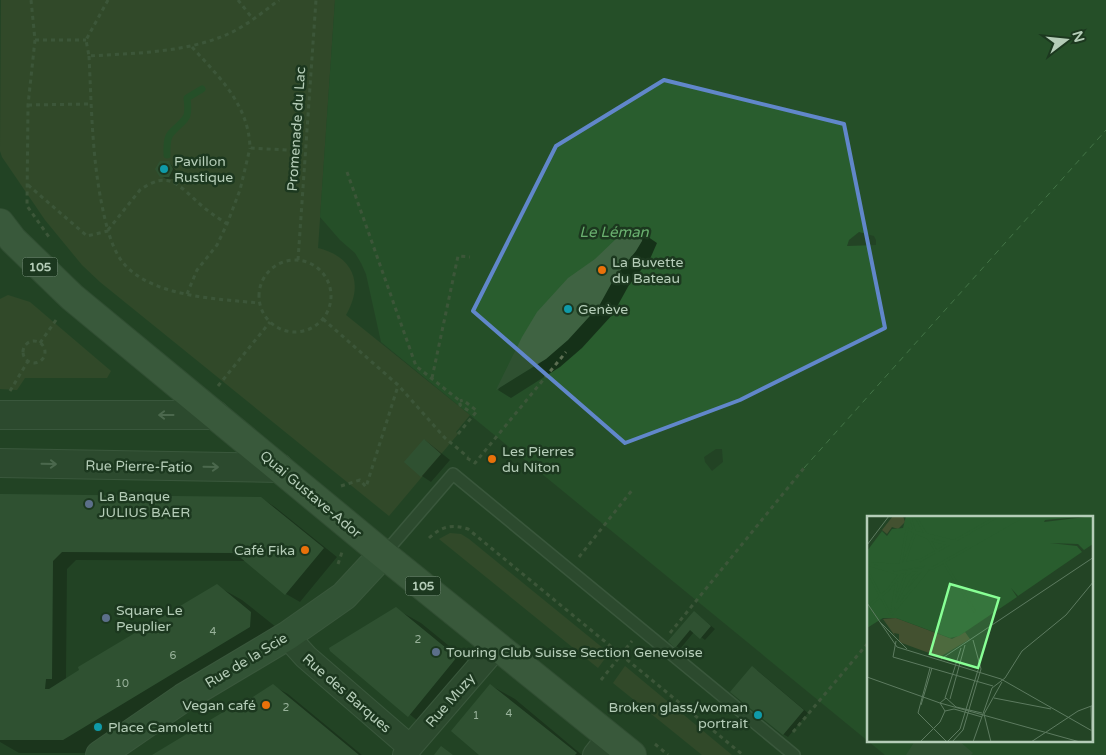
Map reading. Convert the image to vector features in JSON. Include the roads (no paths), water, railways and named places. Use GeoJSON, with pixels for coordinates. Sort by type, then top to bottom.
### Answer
{"type":"FeatureCollection","features":[{"type":"Feature","properties":{"kind":"main road","name":"Quai Gustave-Ador"},"geometry":{"type":"LineString","coordinates":[[0,222],[17,244],[72,297],[497,646],[602,746],[632,755]]}},
{"type":"Feature","properties":{"kind":"main road","name":"Rue de la Scie"},"geometry":{"type":"LineString","coordinates":[[100,755],[183,698],[287,636],[344,596],[384,554]]}},
{"type":"Feature","properties":{"kind":"street"},"geometry":{"type":"LineString","coordinates":[[4,405],[214,415]]}},
{"type":"Feature","properties":{"kind":"street","name":"Rue Pierre-Fatio"},"geometry":{"type":"LineString","coordinates":[[0,463],[279,468]]}},
{"type":"Feature","properties":{"kind":"street","name":"Rue des Barques"},"geometry":{"type":"LineString","coordinates":[[287,636],[306,657],[407,751]]}},
{"type":"Feature","properties":{"kind":"street","name":"Rue Muzy"},"geometry":{"type":"LineString","coordinates":[[407,751],[497,646]]}},
{"type":"Feature","properties":{"kind":"lane"},"geometry":{"type":"LineString","coordinates":[[384,554],[453,474],[794,755]]}},
{"type":"Feature","properties":{"kind":"water","name":"Le Léman"},"geometry":{"type":"Polygon","coordinates":[[[335,0],[1106,0],[1106,755],[885,755],[869,742],[1094,742],[1094,516],[867,516],[867,740],[381,342],[366,274],[355,253],[340,240],[320,217],[335,0]],[[859,232],[849,240],[847,246],[876,245],[874,236],[859,232]],[[716,449],[704,457],[705,462],[712,471],[723,462],[722,449],[716,449]]]}},
{"type":"Feature","properties":{"kind":"waterway"},"geometry":{"type":"LineString","coordinates":[[167,155],[169,137],[187,115],[187,98],[202,89]]}},
{"type":"Feature","properties":{"kind":"place","name":"Pavillon Rustique"},"geometry":{"type":"Point","coordinates":[164,169]}},
{"type":"Feature","properties":{"kind":"place","name":"La Buvette du Bateau"},"geometry":{"type":"Point","coordinates":[602,270]}},
{"type":"Feature","properties":{"kind":"place","name":"Genève"},"geometry":{"type":"Point","coordinates":[568,309]}},
{"type":"Feature","properties":{"kind":"place","name":"Les Pierres du Niton"},"geometry":{"type":"Point","coordinates":[492,459]}},
{"type":"Feature","properties":{"kind":"place","name":"La Banque JULIUS BAER"},"geometry":{"type":"Point","coordinates":[89,504]}},
{"type":"Feature","properties":{"kind":"place","name":"Café Fika"},"geometry":{"type":"Point","coordinates":[305,550]}},
{"type":"Feature","properties":{"kind":"place","name":"Square Le Peuplier"},"geometry":{"type":"Point","coordinates":[106,618]}},
{"type":"Feature","properties":{"kind":"place","name":"Touring Club Suisse Section Genevoise"},"geometry":{"type":"Point","coordinates":[436,652]}},
{"type":"Feature","properties":{"kind":"place","name":"Vegan café"},"geometry":{"type":"Point","coordinates":[266,705]}},
{"type":"Feature","properties":{"kind":"place","name":"Broken glass/woman portrait"},"geometry":{"type":"Point","coordinates":[758,715]}},
{"type":"Feature","properties":{"kind":"place","name":"Place Camoletti"},"geometry":{"type":"Point","coordinates":[98,727]}}]}
